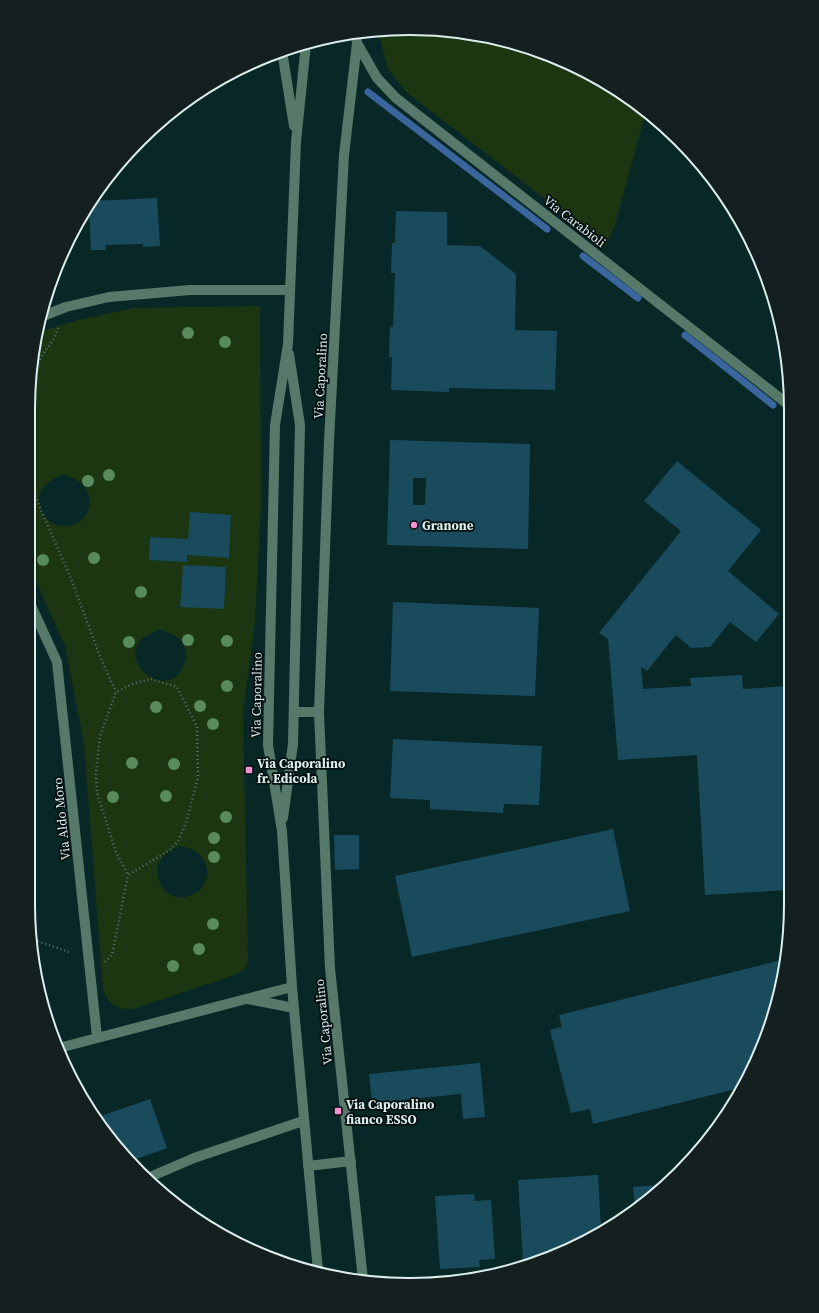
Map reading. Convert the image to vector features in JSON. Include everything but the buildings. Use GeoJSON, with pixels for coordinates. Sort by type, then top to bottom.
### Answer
{"type":"FeatureCollection","features":[{"type":"Feature","properties":{"kind":"street"},"geometry":{"type":"LineString","coordinates":[[357,39],[357,43]]}},
{"type":"Feature","properties":{"kind":"street","name":"Via Carabioli"},"geometry":{"type":"LineString","coordinates":[[357,43],[377,78],[396,98],[784,401]]}},
{"type":"Feature","properties":{"kind":"street","name":"Via Caporalino"},"geometry":{"type":"LineString","coordinates":[[357,43],[344,155],[329,441],[320,712],[330,968],[362,1275]]}},
{"type":"Feature","properties":{"kind":"street","name":"Via Caporalino"},"geometry":{"type":"LineString","coordinates":[[305,50],[296,142],[288,344],[275,425],[268,745],[282,830],[292,987],[303,1121],[318,1266]]}},
{"type":"Feature","properties":{"kind":"street"},"geometry":{"type":"LineString","coordinates":[[283,57],[296,142]]}},
{"type":"Feature","properties":{"kind":"street"},"geometry":{"type":"LineString","coordinates":[[48,314],[66,307],[109,297],[183,291],[290,290]]}},
{"type":"Feature","properties":{"kind":"street","name":"Via Caporalino"},"geometry":{"type":"LineString","coordinates":[[282,830],[293,744],[300,425],[288,344]]}},
{"type":"Feature","properties":{"kind":"street","name":"Via Aldo Moro"},"geometry":{"type":"LineString","coordinates":[[35,614],[57,662],[97,1037]]}},
{"type":"Feature","properties":{"kind":"street"},"geometry":{"type":"LineString","coordinates":[[294,712],[320,712]]}},
{"type":"Feature","properties":{"kind":"street"},"geometry":{"type":"LineString","coordinates":[[64,1047],[244,998],[292,987]]}},
{"type":"Feature","properties":{"kind":"street"},"geometry":{"type":"LineString","coordinates":[[244,998],[294,1008]]}},
{"type":"Feature","properties":{"kind":"street"},"geometry":{"type":"LineString","coordinates":[[153,1176],[194,1158],[303,1121]]}},
{"type":"Feature","properties":{"kind":"street"},"geometry":{"type":"LineString","coordinates":[[308,1166],[350,1160]]}},
{"type":"Feature","properties":{"kind":"path"},"geometry":{"type":"LineString","coordinates":[[38,365],[41,357],[55,337],[66,307]]}},
{"type":"Feature","properties":{"kind":"path"},"geometry":{"type":"LineString","coordinates":[[35,497],[70,576],[101,659],[116,692],[100,736],[96,773],[97,793],[116,852],[128,875],[112,955],[101,967]]}},
{"type":"Feature","properties":{"kind":"path"},"geometry":{"type":"LineString","coordinates":[[116,692],[135,683],[151,679],[177,687],[197,727],[198,777],[186,823],[170,850],[128,875]]}},
{"type":"Feature","properties":{"kind":"path"},"geometry":{"type":"LineString","coordinates":[[37,941],[76,954]]}},
{"type":"Feature","properties":{"kind":"green space"},"geometry":{"type":"Polygon","coordinates":[[[410,35],[434,36],[483,42],[530,55],[575,74],[597,85],[637,112],[644,118],[615,225],[606,246],[406,92],[388,69],[379,36],[410,35]]]}},
{"type":"Feature","properties":{"kind":"green space"},"geometry":{"type":"Polygon","coordinates":[[[260,306],[261,505],[255,623],[243,712],[248,961],[244,970],[235,975],[133,1009],[122,1008],[114,1005],[108,999],[103,989],[84,743],[65,646],[35,579],[35,410],[38,361],[42,336],[43,331],[78,320],[134,308],[260,306]],[[63,475],[56,478],[45,485],[39,495],[40,507],[43,514],[55,525],[71,526],[80,521],[86,514],[89,505],[89,496],[84,487],[76,479],[63,475]],[[159,630],[143,639],[136,650],[137,661],[143,671],[153,678],[164,681],[175,677],[184,665],[186,652],[181,641],[177,637],[159,630]],[[180,846],[163,856],[157,872],[162,887],[166,892],[170,895],[178,897],[190,896],[198,892],[204,884],[207,875],[206,866],[202,857],[193,850],[180,846]]]}},
{"type":"Feature","properties":{"kind":"waterway"},"geometry":{"type":"LineString","coordinates":[[368,92],[547,229]]}},
{"type":"Feature","properties":{"kind":"waterway"},"geometry":{"type":"LineString","coordinates":[[583,256],[638,298]]}},
{"type":"Feature","properties":{"kind":"waterway"},"geometry":{"type":"LineString","coordinates":[[685,335],[773,405]]}},
{"type":"Feature","properties":{"kind":"place","name":"Granone"},"geometry":{"type":"Point","coordinates":[414,525]}},
{"type":"Feature","properties":{"kind":"place","name":"Via Caporalino fr. Edicola"},"geometry":{"type":"Point","coordinates":[249,770]}},
{"type":"Feature","properties":{"kind":"place","name":"Via Caporalino fianco ESSO"},"geometry":{"type":"Point","coordinates":[338,1111]}}]}
